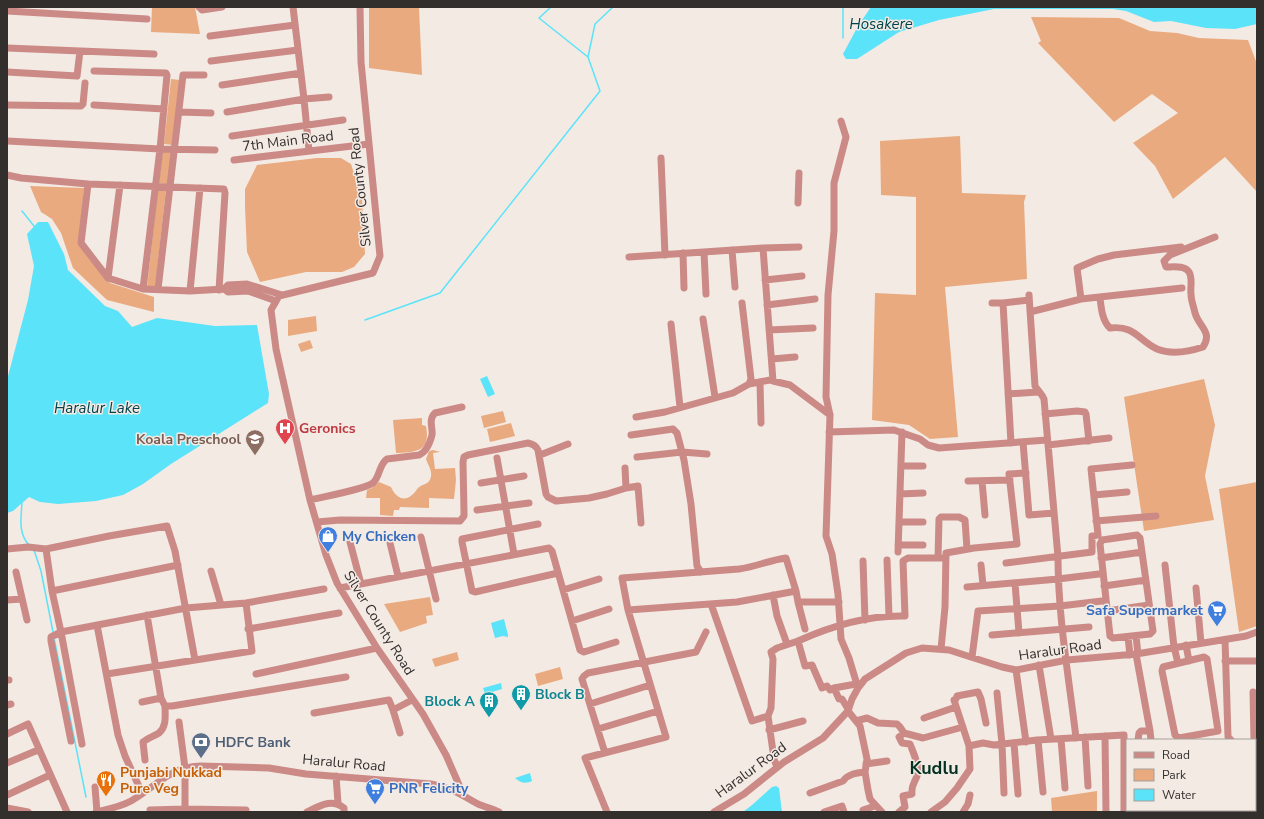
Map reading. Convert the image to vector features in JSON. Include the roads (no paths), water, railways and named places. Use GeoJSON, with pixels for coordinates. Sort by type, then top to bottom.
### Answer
{"type":"FeatureCollection","features":[{"type":"Feature","properties":{"kind":"street"},"geometry":{"type":"LineString","coordinates":[[199,7],[202,10],[222,7]]}},
{"type":"Feature","properties":{"kind":"street"},"geometry":{"type":"LineString","coordinates":[[293,7],[309,151]]}},
{"type":"Feature","properties":{"kind":"street","name":"Silver County Road"},"geometry":{"type":"LineString","coordinates":[[282,295],[373,273],[380,256],[361,62],[360,7]]}},
{"type":"Feature","properties":{"kind":"street"},"geometry":{"type":"LineString","coordinates":[[7,11],[28,10],[147,19]]}},
{"type":"Feature","properties":{"kind":"street"},"geometry":{"type":"LineString","coordinates":[[210,36],[295,25]]}},
{"type":"Feature","properties":{"kind":"street"},"geometry":{"type":"LineString","coordinates":[[7,48],[154,54]]}},
{"type":"Feature","properties":{"kind":"street"},"geometry":{"type":"LineString","coordinates":[[211,61],[298,50]]}},
{"type":"Feature","properties":{"kind":"street"},"geometry":{"type":"LineString","coordinates":[[7,72],[77,76],[80,51]]}},
{"type":"Feature","properties":{"kind":"street"},"geometry":{"type":"LineString","coordinates":[[94,71],[166,74],[167,76],[160,149],[142,289]]}},
{"type":"Feature","properties":{"kind":"street"},"geometry":{"type":"LineString","coordinates":[[222,84],[301,73]]}},
{"type":"Feature","properties":{"kind":"street"},"geometry":{"type":"LineString","coordinates":[[158,289],[184,75],[204,75]]}},
{"type":"Feature","properties":{"kind":"street"},"geometry":{"type":"LineString","coordinates":[[7,105],[81,106],[83,104],[85,83]]}},
{"type":"Feature","properties":{"kind":"street"},"geometry":{"type":"LineString","coordinates":[[227,112],[304,99],[329,97]]}},
{"type":"Feature","properties":{"kind":"street"},"geometry":{"type":"LineString","coordinates":[[94,105],[164,109]]}},
{"type":"Feature","properties":{"kind":"street"},"geometry":{"type":"LineString","coordinates":[[179,112],[211,113]]}},
{"type":"Feature","properties":{"kind":"street"},"geometry":{"type":"LineString","coordinates":[[232,136],[306,124],[343,120]]}},
{"type":"Feature","properties":{"kind":"street"},"geometry":{"type":"LineString","coordinates":[[798,641],[805,666],[812,665],[822,688],[827,686],[830,690],[834,688],[857,686],[849,658],[841,639],[832,554],[826,536],[830,415],[826,397],[828,295],[834,231],[834,183],[846,137],[841,121]]}},
{"type":"Feature","properties":{"kind":"street"},"geometry":{"type":"LineString","coordinates":[[7,141],[160,149],[175,148],[215,150]]}},
{"type":"Feature","properties":{"kind":"street","name":"7th Main Road"},"geometry":{"type":"LineString","coordinates":[[234,160],[369,144]]}},
{"type":"Feature","properties":{"kind":"street"},"geometry":{"type":"LineString","coordinates":[[661,158],[665,254]]}},
{"type":"Feature","properties":{"kind":"street"},"geometry":{"type":"LineString","coordinates":[[798,203],[799,174]]}},
{"type":"Feature","properties":{"kind":"street"},"geometry":{"type":"LineString","coordinates":[[7,175],[21,178],[88,184],[222,188],[225,191],[221,289]]}},
{"type":"Feature","properties":{"kind":"street"},"geometry":{"type":"LineString","coordinates":[[88,184],[81,243],[108,278],[142,289],[190,291],[221,289],[228,285],[247,284],[282,295]]}},
{"type":"Feature","properties":{"kind":"street"},"geometry":{"type":"LineString","coordinates":[[108,278],[120,185]]}},
{"type":"Feature","properties":{"kind":"street"},"geometry":{"type":"LineString","coordinates":[[190,291],[200,188]]}},
{"type":"Feature","properties":{"kind":"street"},"geometry":{"type":"LineString","coordinates":[[1100,297],[1103,316],[1110,328],[1121,326],[1130,330],[1157,349],[1172,353],[1188,352],[1203,347],[1207,336],[1205,329],[1196,316],[1191,295],[1189,271],[1183,267],[1166,267],[1164,261],[1170,255],[1215,237]]}},
{"type":"Feature","properties":{"kind":"street"},"geometry":{"type":"LineString","coordinates":[[629,257],[800,247]]}},
{"type":"Feature","properties":{"kind":"street"},"geometry":{"type":"LineString","coordinates":[[1081,299],[1077,268],[1089,262],[1114,255],[1180,247]]}},
{"type":"Feature","properties":{"kind":"street"},"geometry":{"type":"LineString","coordinates":[[763,248],[774,381]]}},
{"type":"Feature","properties":{"kind":"street"},"geometry":{"type":"LineString","coordinates":[[732,250],[735,286]]}},
{"type":"Feature","properties":{"kind":"street"},"geometry":{"type":"LineString","coordinates":[[704,252],[706,294]]}},
{"type":"Feature","properties":{"kind":"street"},"geometry":{"type":"LineString","coordinates":[[683,253],[684,288]]}},
{"type":"Feature","properties":{"kind":"street"},"geometry":{"type":"LineString","coordinates":[[765,280],[802,276]]}},
{"type":"Feature","properties":{"kind":"street"},"geometry":{"type":"LineString","coordinates":[[1030,312],[1081,299],[1182,288]]}},
{"type":"Feature","properties":{"kind":"street"},"geometry":{"type":"LineString","coordinates":[[221,289],[228,292],[248,291],[276,301],[279,296],[282,295]]}},
{"type":"Feature","properties":{"kind":"street"},"geometry":{"type":"LineString","coordinates":[[992,304],[1029,298],[1035,386],[1038,392],[1042,394],[1044,399],[1058,557],[1058,579],[1062,629],[1076,738]]}},
{"type":"Feature","properties":{"kind":"street"},"geometry":{"type":"LineString","coordinates":[[767,305],[815,299]]}},
{"type":"Feature","properties":{"kind":"street","name":"Silver County Road"},"geometry":{"type":"LineString","coordinates":[[276,301],[271,310],[276,349],[310,500],[326,555],[340,588],[377,648],[423,714],[444,753],[463,794]]}},
{"type":"Feature","properties":{"kind":"street"},"geometry":{"type":"LineString","coordinates":[[742,303],[751,379],[749,384]]}},
{"type":"Feature","properties":{"kind":"street"},"geometry":{"type":"LineString","coordinates":[[1003,303],[1011,443]]}},
{"type":"Feature","properties":{"kind":"street"},"geometry":{"type":"LineString","coordinates":[[703,319],[715,397]]}},
{"type":"Feature","properties":{"kind":"street"},"geometry":{"type":"LineString","coordinates":[[671,324],[680,407]]}},
{"type":"Feature","properties":{"kind":"street"},"geometry":{"type":"LineString","coordinates":[[769,330],[813,328]]}},
{"type":"Feature","properties":{"kind":"street"},"geometry":{"type":"LineString","coordinates":[[772,359],[795,357]]}},
{"type":"Feature","properties":{"kind":"street"},"geometry":{"type":"LineString","coordinates":[[636,417],[733,393],[749,384],[774,381],[790,385],[830,415]]}},
{"type":"Feature","properties":{"kind":"street"},"geometry":{"type":"LineString","coordinates":[[760,382],[761,423]]}},
{"type":"Feature","properties":{"kind":"street"},"geometry":{"type":"LineString","coordinates":[[1008,394],[1038,392]]}},
{"type":"Feature","properties":{"kind":"street"},"geometry":{"type":"LineString","coordinates":[[310,500],[370,486],[378,477],[384,461],[387,459],[416,455],[423,453],[426,450],[432,435],[430,421],[435,413],[462,407]]}},
{"type":"Feature","properties":{"kind":"street"},"geometry":{"type":"LineString","coordinates":[[1045,414],[1077,411],[1085,412],[1089,441]]}},
{"type":"Feature","properties":{"kind":"street"},"geometry":{"type":"LineString","coordinates":[[631,435],[673,429],[677,433],[682,452],[691,504],[697,566],[701,572]]}},
{"type":"Feature","properties":{"kind":"street"},"geometry":{"type":"LineString","coordinates":[[829,432],[894,430],[920,439],[928,445],[939,448],[1023,442],[1089,441],[1109,438]]}},
{"type":"Feature","properties":{"kind":"street"},"geometry":{"type":"LineString","coordinates":[[902,432],[898,548],[923,544]]}},
{"type":"Feature","properties":{"kind":"street"},"geometry":{"type":"LineString","coordinates":[[1023,442],[1030,515],[1054,513]]}},
{"type":"Feature","properties":{"kind":"street"},"geometry":{"type":"LineString","coordinates":[[317,522],[340,520],[460,521],[464,516],[463,462],[465,455],[532,444],[536,446],[540,455],[546,494],[548,497],[556,501],[596,497],[638,486],[641,523]]}},
{"type":"Feature","properties":{"kind":"street"},"geometry":{"type":"LineString","coordinates":[[540,455],[568,444]]}},
{"type":"Feature","properties":{"kind":"street"},"geometry":{"type":"LineString","coordinates":[[637,457],[682,452],[706,454]]}},
{"type":"Feature","properties":{"kind":"street"},"geometry":{"type":"LineString","coordinates":[[497,458],[514,554]]}},
{"type":"Feature","properties":{"kind":"street"},"geometry":{"type":"LineString","coordinates":[[1006,564],[1092,552],[1092,536],[1098,535],[1091,469],[1132,465]]}},
{"type":"Feature","properties":{"kind":"street"},"geometry":{"type":"LineString","coordinates":[[901,466],[923,466]]}},
{"type":"Feature","properties":{"kind":"street"},"geometry":{"type":"LineString","coordinates":[[625,468],[626,488]]}},
{"type":"Feature","properties":{"kind":"street"},"geometry":{"type":"LineString","coordinates":[[942,558],[946,553],[967,549],[1017,544],[1009,474],[1026,473]]}},
{"type":"Feature","properties":{"kind":"street"},"geometry":{"type":"LineString","coordinates":[[482,483],[524,476]]}},
{"type":"Feature","properties":{"kind":"street"},"geometry":{"type":"LineString","coordinates":[[968,481],[1010,480]]}},
{"type":"Feature","properties":{"kind":"street"},"geometry":{"type":"LineString","coordinates":[[982,481],[985,515]]}},
{"type":"Feature","properties":{"kind":"street"},"geometry":{"type":"LineString","coordinates":[[1094,495],[1127,492]]}},
{"type":"Feature","properties":{"kind":"street"},"geometry":{"type":"LineString","coordinates":[[900,494],[923,493]]}},
{"type":"Feature","properties":{"kind":"street"},"geometry":{"type":"LineString","coordinates":[[477,510],[529,503]]}},
{"type":"Feature","properties":{"kind":"street"},"geometry":{"type":"LineString","coordinates":[[1096,521],[1156,516]]}},
{"type":"Feature","properties":{"kind":"street"},"geometry":{"type":"LineString","coordinates":[[940,649],[946,607],[939,519],[941,517],[959,517],[965,520],[967,549]]}},
{"type":"Feature","properties":{"kind":"street"},"geometry":{"type":"LineString","coordinates":[[899,522],[923,522]]}},
{"type":"Feature","properties":{"kind":"street"},"geometry":{"type":"LineString","coordinates":[[538,524],[462,539],[472,590],[474,592],[558,573]]}},
{"type":"Feature","properties":{"kind":"street"},"geometry":{"type":"LineString","coordinates":[[7,549],[31,547],[46,548],[167,526],[178,565],[195,660]]}},
{"type":"Feature","properties":{"kind":"street"},"geometry":{"type":"LineString","coordinates":[[1137,535],[1140,538],[1153,631],[1150,634],[1111,638],[1101,558],[1100,544],[1102,540],[1137,535]]}},
{"type":"Feature","properties":{"kind":"street"},"geometry":{"type":"LineString","coordinates":[[421,536],[436,599]]}},
{"type":"Feature","properties":{"kind":"street"},"geometry":{"type":"LineString","coordinates":[[350,542],[361,584]]}},
{"type":"Feature","properties":{"kind":"street"},"geometry":{"type":"LineString","coordinates":[[390,543],[398,576]]}},
{"type":"Feature","properties":{"kind":"street"},"geometry":{"type":"LineString","coordinates":[[46,548],[57,634],[82,744]]}},
{"type":"Feature","properties":{"kind":"street"},"geometry":{"type":"LineString","coordinates":[[340,588],[548,548],[552,551],[580,650],[582,652],[616,642]]}},
{"type":"Feature","properties":{"kind":"street"},"geometry":{"type":"LineString","coordinates":[[1101,558],[1142,552]]}},
{"type":"Feature","properties":{"kind":"street"},"geometry":{"type":"LineString","coordinates":[[607,812],[585,758],[666,737],[628,610],[622,578],[744,568],[775,559],[786,558],[805,629]]}},
{"type":"Feature","properties":{"kind":"street"},"geometry":{"type":"LineString","coordinates":[[777,767],[774,759],[768,716],[772,708],[772,652],[777,648],[798,641],[820,630],[840,624],[889,616],[909,616],[903,560],[908,558],[942,558]]}},
{"type":"Feature","properties":{"kind":"street"},"geometry":{"type":"LineString","coordinates":[[887,560],[889,616]]}},
{"type":"Feature","properties":{"kind":"street"},"geometry":{"type":"LineString","coordinates":[[862,561],[865,620]]}},
{"type":"Feature","properties":{"kind":"street"},"geometry":{"type":"LineString","coordinates":[[52,591],[178,565]]}},
{"type":"Feature","properties":{"kind":"street"},"geometry":{"type":"LineString","coordinates":[[981,565],[983,585]]}},
{"type":"Feature","properties":{"kind":"street"},"geometry":{"type":"LineString","coordinates":[[1165,565],[1174,647],[1178,663]]}},
{"type":"Feature","properties":{"kind":"street"},"geometry":{"type":"LineString","coordinates":[[211,571],[221,605]]}},
{"type":"Feature","properties":{"kind":"street"},"geometry":{"type":"LineString","coordinates":[[16,572],[27,620]]}},
{"type":"Feature","properties":{"kind":"street"},"geometry":{"type":"LineString","coordinates":[[967,587],[1099,574]]}},
{"type":"Feature","properties":{"kind":"street"},"geometry":{"type":"LineString","coordinates":[[563,590],[599,579]]}},
{"type":"Feature","properties":{"kind":"street"},"geometry":{"type":"LineString","coordinates":[[1104,586],[1146,580]]}},
{"type":"Feature","properties":{"kind":"street"},"geometry":{"type":"LineString","coordinates":[[1015,583],[1019,633]]}},
{"type":"Feature","properties":{"kind":"street"},"geometry":{"type":"LineString","coordinates":[[1196,588],[1201,643]]}},
{"type":"Feature","properties":{"kind":"street"},"geometry":{"type":"LineString","coordinates":[[71,741],[51,637],[57,634],[97,625],[186,608],[246,603],[324,589]]}},
{"type":"Feature","properties":{"kind":"street"},"geometry":{"type":"LineString","coordinates":[[628,610],[737,602],[796,591]]}},
{"type":"Feature","properties":{"kind":"street"},"geometry":{"type":"LineString","coordinates":[[773,596],[777,616],[787,644]]}},
{"type":"Feature","properties":{"kind":"street"},"geometry":{"type":"LineString","coordinates":[[7,600],[22,599]]}},
{"type":"Feature","properties":{"kind":"street"},"geometry":{"type":"LineString","coordinates":[[972,657],[978,611],[1060,606],[1102,601]]}},
{"type":"Feature","properties":{"kind":"street"},"geometry":{"type":"LineString","coordinates":[[798,602],[838,602]]}},
{"type":"Feature","properties":{"kind":"street"},"geometry":{"type":"LineString","coordinates":[[107,674],[252,651],[248,629],[246,603]]}},
{"type":"Feature","properties":{"kind":"street"},"geometry":{"type":"LineString","coordinates":[[712,604],[752,721],[768,716]]}},
{"type":"Feature","properties":{"kind":"street"},"geometry":{"type":"LineString","coordinates":[[1107,611],[1149,605]]}},
{"type":"Feature","properties":{"kind":"street"},"geometry":{"type":"LineString","coordinates":[[572,621],[608,609]]}},
{"type":"Feature","properties":{"kind":"street"},"geometry":{"type":"LineString","coordinates":[[248,629],[339,613]]}},
{"type":"Feature","properties":{"kind":"street"},"geometry":{"type":"LineString","coordinates":[[145,760],[143,742],[159,732],[165,726],[165,706],[161,698],[147,615]]}},
{"type":"Feature","properties":{"kind":"street"},"geometry":{"type":"LineString","coordinates":[[97,625],[120,742],[124,756],[142,793]]}},
{"type":"Feature","properties":{"kind":"street"},"geometry":{"type":"LineString","coordinates":[[992,635],[1089,627]]}},
{"type":"Feature","properties":{"kind":"street"},"geometry":{"type":"LineString","coordinates":[[606,753],[582,679],[584,676],[588,673],[696,652],[706,632]]}},
{"type":"Feature","properties":{"kind":"street","name":"Haralur Road"},"geometry":{"type":"LineString","coordinates":[[714,812],[744,794],[777,767],[823,738],[848,710],[857,686],[865,679],[906,653],[922,648],[950,650],[1016,670],[1067,660],[1135,654],[1224,640],[1246,636],[1257,632]]}},
{"type":"Feature","properties":{"kind":"street"},"geometry":{"type":"LineString","coordinates":[[1132,636],[1151,739]]}},
{"type":"Feature","properties":{"kind":"street"},"geometry":{"type":"LineString","coordinates":[[1224,640],[1228,737],[1229,739]]}},
{"type":"Feature","properties":{"kind":"street"},"geometry":{"type":"LineString","coordinates":[[1186,645],[1188,661]]}},
{"type":"Feature","properties":{"kind":"street"},"geometry":{"type":"LineString","coordinates":[[256,674],[377,648]]}},
{"type":"Feature","properties":{"kind":"street"},"geometry":{"type":"LineString","coordinates":[[1204,657],[1207,659],[1218,732],[1179,738],[1175,735],[1162,671],[1163,667],[1188,661],[1204,657]]}},
{"type":"Feature","properties":{"kind":"street"},"geometry":{"type":"LineString","coordinates":[[1225,661],[1256,661]]}},
{"type":"Feature","properties":{"kind":"street"},"geometry":{"type":"LineString","coordinates":[[1039,665],[1051,740]]}},
{"type":"Feature","properties":{"kind":"street"},"geometry":{"type":"LineString","coordinates":[[1016,670],[1026,742]]}},
{"type":"Feature","properties":{"kind":"street"},"geometry":{"type":"LineString","coordinates":[[165,706],[346,677]]}},
{"type":"Feature","properties":{"kind":"street"},"geometry":{"type":"LineString","coordinates":[[590,704],[650,685]]}},
{"type":"Feature","properties":{"kind":"street"},"geometry":{"type":"LineString","coordinates":[[834,688],[839,698],[842,699],[860,726],[866,764],[865,772],[870,799],[882,812]]}},
{"type":"Feature","properties":{"kind":"street"},"geometry":{"type":"LineString","coordinates":[[931,812],[945,802],[970,769],[969,746],[954,700],[957,696],[978,692],[986,723]]}},
{"type":"Feature","properties":{"kind":"street"},"geometry":{"type":"LineString","coordinates":[[1253,692],[1255,739]]}},
{"type":"Feature","properties":{"kind":"street"},"geometry":{"type":"LineString","coordinates":[[996,693],[1002,744],[1004,793]]}},
{"type":"Feature","properties":{"kind":"street"},"geometry":{"type":"LineString","coordinates":[[142,702],[161,698]]}},
{"type":"Feature","properties":{"kind":"street"},"geometry":{"type":"LineString","coordinates":[[314,713],[389,700],[400,733]]}},
{"type":"Feature","properties":{"kind":"street"},"geometry":{"type":"LineString","coordinates":[[393,710],[412,700]]}},
{"type":"Feature","properties":{"kind":"street"},"geometry":{"type":"LineString","coordinates":[[924,718],[956,707]]}},
{"type":"Feature","properties":{"kind":"street"},"geometry":{"type":"LineString","coordinates":[[598,730],[658,711]]}},
{"type":"Feature","properties":{"kind":"street"},"geometry":{"type":"LineString","coordinates":[[856,721],[867,718],[878,723],[897,724],[904,733],[923,738],[963,727]]}},
{"type":"Feature","properties":{"kind":"street"},"geometry":{"type":"LineString","coordinates":[[769,730],[802,721]]}},
{"type":"Feature","properties":{"kind":"street"},"geometry":{"type":"LineString","coordinates":[[179,722],[185,768],[185,810]]}},
{"type":"Feature","properties":{"kind":"street"},"geometry":{"type":"LineString","coordinates":[[7,734],[28,724],[66,812]]}},
{"type":"Feature","properties":{"kind":"street"},"geometry":{"type":"LineString","coordinates":[[1138,739],[1138,733],[1141,731],[1150,731]]}},
{"type":"Feature","properties":{"kind":"street"},"geometry":{"type":"LineString","coordinates":[[899,812],[906,808],[903,796],[912,794],[912,787],[917,772],[916,761],[910,744],[902,743],[899,737],[904,733]]}},
{"type":"Feature","properties":{"kind":"street"},"geometry":{"type":"LineString","coordinates":[[1105,736],[1106,812]]}},
{"type":"Feature","properties":{"kind":"street"},"geometry":{"type":"LineString","coordinates":[[969,746],[983,743],[994,745],[1038,740],[1124,736],[1124,812]]}},
{"type":"Feature","properties":{"kind":"street"},"geometry":{"type":"LineString","coordinates":[[1085,737],[1088,786]]}},
{"type":"Feature","properties":{"kind":"street"},"geometry":{"type":"LineString","coordinates":[[1061,739],[1065,788]]}},
{"type":"Feature","properties":{"kind":"street"},"geometry":{"type":"LineString","coordinates":[[1038,740],[1043,792]]}},
{"type":"Feature","properties":{"kind":"street"},"geometry":{"type":"LineString","coordinates":[[1014,743],[1018,794]]}},
{"type":"Feature","properties":{"kind":"street"},"geometry":{"type":"LineString","coordinates":[[7,763],[38,750]]}},
{"type":"Feature","properties":{"kind":"street"},"geometry":{"type":"LineString","coordinates":[[866,764],[888,761]]}},
{"type":"Feature","properties":{"kind":"street","name":"Haralur Road"},"geometry":{"type":"LineString","coordinates":[[97,812],[118,807],[131,801],[175,770],[201,766],[269,768],[306,774],[445,786],[463,794],[478,804],[499,812]]}},
{"type":"Feature","properties":{"kind":"street"},"geometry":{"type":"LineString","coordinates":[[810,793],[843,781],[849,775],[865,772]]}},
{"type":"Feature","properties":{"kind":"street"},"geometry":{"type":"LineString","coordinates":[[7,795],[50,775]]}},
{"type":"Feature","properties":{"kind":"street"},"geometry":{"type":"LineString","coordinates":[[336,776],[338,803]]}},
{"type":"Feature","properties":{"kind":"street"},"geometry":{"type":"LineString","coordinates":[[95,788],[97,812]]}},
{"type":"Feature","properties":{"kind":"street"},"geometry":{"type":"LineString","coordinates":[[963,812],[968,804],[970,795]]}},
{"type":"Feature","properties":{"kind":"street"},"geometry":{"type":"LineString","coordinates":[[308,812],[324,804],[338,803],[344,808],[344,812]]}},
{"type":"Feature","properties":{"kind":"street"},"geometry":{"type":"LineString","coordinates":[[478,804],[486,812]]}},
{"type":"Feature","properties":{"kind":"street"},"geometry":{"type":"LineString","coordinates":[[824,812],[842,806],[844,812]]}},
{"type":"Feature","properties":{"kind":"street"},"geometry":{"type":"LineString","coordinates":[[863,810],[875,806]]}},
{"type":"Feature","properties":{"kind":"street"},"geometry":{"type":"LineString","coordinates":[[7,808],[28,812]]}},
{"type":"Feature","properties":{"kind":"street"},"geometry":{"type":"LineString","coordinates":[[150,810],[246,810],[246,812]]}},
{"type":"Feature","properties":{"kind":"water","name":"Hosakere"},"geometry":{"type":"Polygon","coordinates":[[[871,7],[1257,7],[1257,24],[1235,29],[1206,28],[1171,21],[1154,22],[1126,11],[1113,9],[994,9],[939,20],[899,32],[857,59],[846,59],[843,54],[858,26],[871,7]]]}},
{"type":"Feature","properties":{"kind":"water","name":"Haralur Lake"},"geometry":{"type":"Polygon","coordinates":[[[38,222],[48,222],[64,254],[68,270],[105,306],[118,311],[132,327],[157,318],[215,326],[257,325],[269,394],[268,403],[171,464],[143,484],[123,495],[96,501],[58,504],[40,502],[29,497],[13,511],[7,513],[7,380],[28,300],[34,266],[27,234],[38,222]]]}},
{"type":"Feature","properties":{"kind":"water"},"geometry":{"type":"Polygon","coordinates":[[[487,376],[495,394],[488,397],[480,379],[487,376]]]}},
{"type":"Feature","properties":{"kind":"water"},"geometry":{"type":"Polygon","coordinates":[[[504,619],[508,637],[503,636],[495,638],[491,623],[504,619]]]}},
{"type":"Feature","properties":{"kind":"water"},"geometry":{"type":"Polygon","coordinates":[[[501,683],[502,689],[485,694],[483,688],[501,683]]]}},
{"type":"Feature","properties":{"kind":"water"},"geometry":{"type":"Polygon","coordinates":[[[530,773],[532,781],[530,782],[521,782],[515,778],[530,773]]]}},
{"type":"Feature","properties":{"kind":"water"},"geometry":{"type":"Polygon","coordinates":[[[776,786],[779,788],[782,812],[743,812],[772,787],[776,786]]]}},
{"type":"Feature","properties":{"kind":"waterway"},"geometry":{"type":"LineString","coordinates":[[365,320],[440,293],[600,91],[588,57],[539,18],[551,7]]}},
{"type":"Feature","properties":{"kind":"waterway"},"geometry":{"type":"LineString","coordinates":[[588,57],[595,24],[613,7]]}},
{"type":"Feature","properties":{"kind":"waterway"},"geometry":{"type":"LineString","coordinates":[[843,7],[843,38]]}},
{"type":"Feature","properties":{"kind":"waterway"},"geometry":{"type":"LineString","coordinates":[[22,211],[34,226]]}},
{"type":"Feature","properties":{"kind":"waterway"},"geometry":{"type":"LineString","coordinates":[[22,503],[22,530],[23,535],[29,545]]}},
{"type":"Feature","properties":{"kind":"waterway"},"geometry":{"type":"LineString","coordinates":[[34,550],[41,571],[53,632]]}},
{"type":"Feature","properties":{"kind":"waterway"},"geometry":{"type":"LineString","coordinates":[[54,638],[86,797]]}},
{"type":"Feature","properties":{"kind":"place","name":"Geronics"},"geometry":{"type":"Point","coordinates":[285,445]}},
{"type":"Feature","properties":{"kind":"place","name":"Koala Preschool"},"geometry":{"type":"Point","coordinates":[255,456]}},
{"type":"Feature","properties":{"kind":"place","name":"My Chicken"},"geometry":{"type":"Point","coordinates":[328,553]}},
{"type":"Feature","properties":{"kind":"place","name":"Safa Supermarket"},"geometry":{"type":"Point","coordinates":[1217,627]}},
{"type":"Feature","properties":{"kind":"place","name":"Block B"},"geometry":{"type":"Point","coordinates":[521,711]}},
{"type":"Feature","properties":{"kind":"place","name":"Block A"},"geometry":{"type":"Point","coordinates":[489,718]}},
{"type":"Feature","properties":{"kind":"place","name":"HDFC Bank"},"geometry":{"type":"Point","coordinates":[201,759]}},
{"type":"Feature","properties":{"kind":"place","name":"Punjabi Nukkad Pure Veg"},"geometry":{"type":"Point","coordinates":[106,797]}},
{"type":"Feature","properties":{"kind":"place","name":"PNR Felicity"},"geometry":{"type":"Point","coordinates":[375,805]}},
{"type":"Feature","properties":{"kind":"district","name":"Kudlu"},"geometry":{"type":"Point","coordinates":[934,768]}}]}
